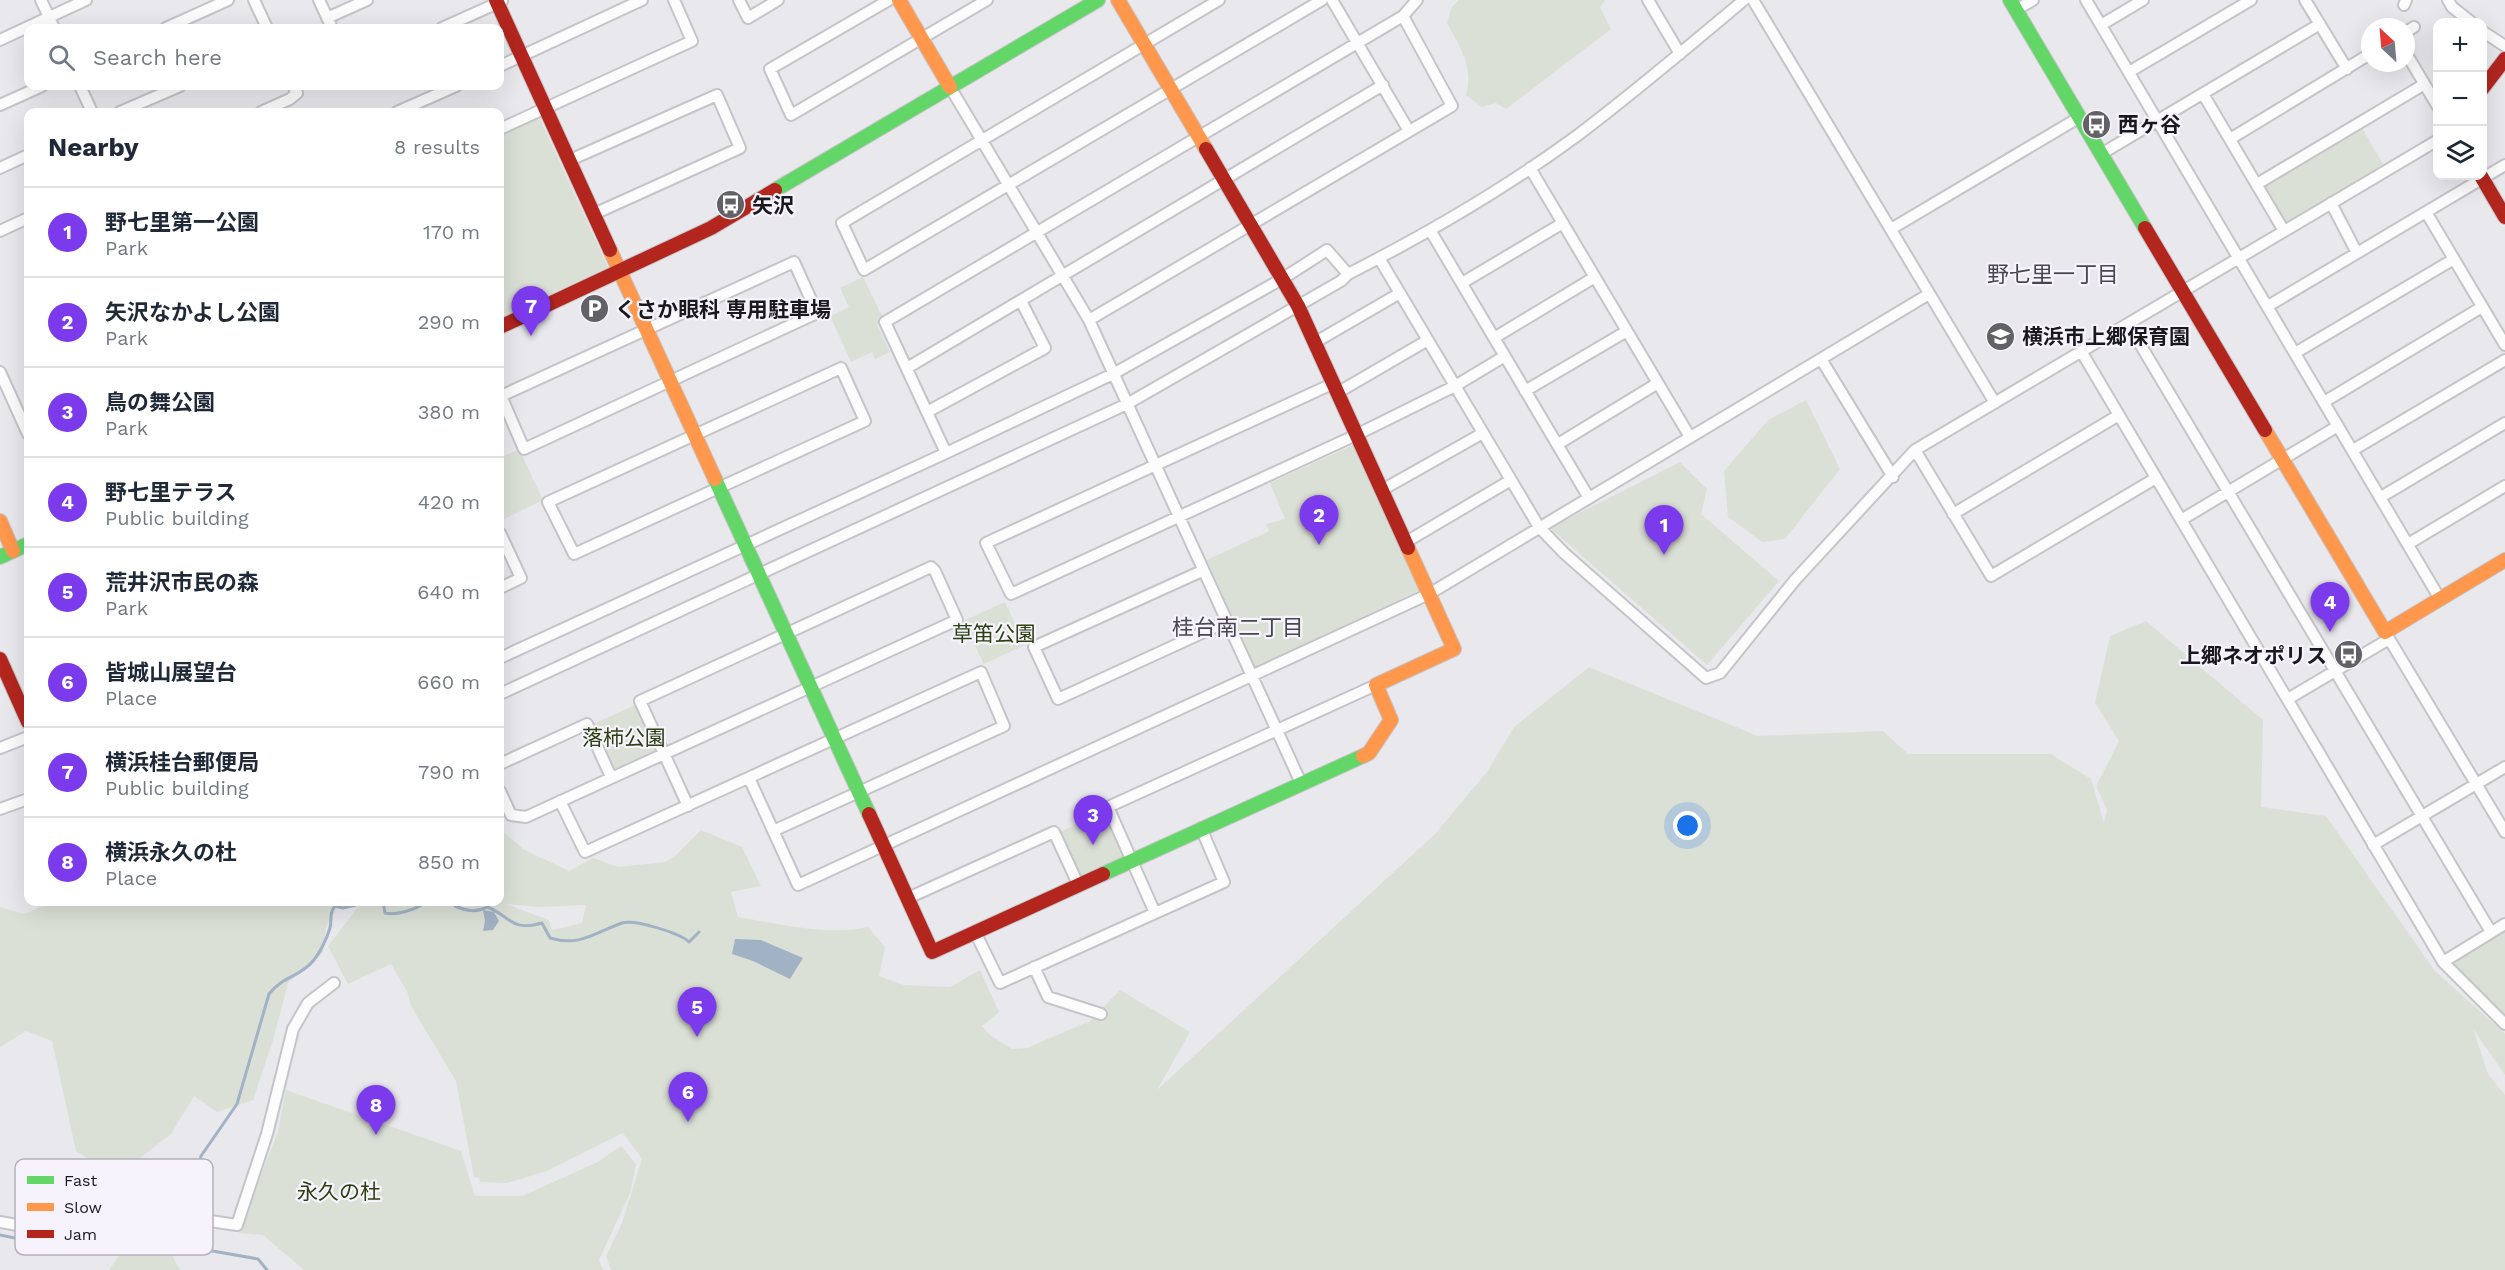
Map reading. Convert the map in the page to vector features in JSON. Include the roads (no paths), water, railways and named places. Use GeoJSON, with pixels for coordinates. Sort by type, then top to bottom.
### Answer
{"type":"FeatureCollection","features":[{"type":"Feature","properties":{"kind":"street"},"geometry":{"type":"LineString","coordinates":[[41,0],[52,24]]}},
{"type":"Feature","properties":{"kind":"street"},"geometry":{"type":"LineString","coordinates":[[34,24],[86,0]]}},
{"type":"Feature","properties":{"kind":"street"},"geometry":{"type":"LineString","coordinates":[[175,24],[228,0]]}},
{"type":"Feature","properties":{"kind":"street"},"geometry":{"type":"LineString","coordinates":[[254,0],[265,24]]}},
{"type":"Feature","properties":{"kind":"street"},"geometry":{"type":"LineString","coordinates":[[319,0],[330,23],[367,0]]}},
{"type":"Feature","properties":{"kind":"street"},"geometry":{"type":"LineString","coordinates":[[504,64],[642,0]]}},
{"type":"Feature","properties":{"kind":"street"},"geometry":{"type":"LineString","coordinates":[[504,127],[692,41],[674,0]]}},
{"type":"Feature","properties":{"kind":"street"},"geometry":{"type":"LineString","coordinates":[[739,0],[748,18],[778,0]]}},
{"type":"Feature","properties":{"kind":"street"},"geometry":{"type":"LineString","coordinates":[[889,0],[770,69],[791,115],[987,0]]}},
{"type":"Feature","properties":{"kind":"street"},"geometry":{"type":"LineString","coordinates":[[899,0],[1089,320],[1300,783]]}},
{"type":"Feature","properties":{"kind":"street"},"geometry":{"type":"LineString","coordinates":[[504,325],[711,228],[1098,0]]}},
{"type":"Feature","properties":{"kind":"street"},"geometry":{"type":"LineString","coordinates":[[1118,0],[1298,306],[1454,649],[1108,807],[1155,913]]}},
{"type":"Feature","properties":{"kind":"street"},"geometry":{"type":"LineString","coordinates":[[1219,0],[842,223],[864,270],[1322,0]]}},
{"type":"Feature","properties":{"kind":"street"},"geometry":{"type":"LineString","coordinates":[[1332,0],[1359,42],[1409,131]]}},
{"type":"Feature","properties":{"kind":"street"},"geometry":{"type":"LineString","coordinates":[[946,453],[885,322],[1402,16],[1417,0]]}},
{"type":"Feature","properties":{"kind":"street"},"geometry":{"type":"LineString","coordinates":[[1648,0],[1680,54]]}},
{"type":"Feature","properties":{"kind":"street"},"geometry":{"type":"LineString","coordinates":[[504,692],[1127,404],[1341,281],[1348,274],[1430,230],[1530,168],[1609,111],[1744,0]]}},
{"type":"Feature","properties":{"kind":"street"},"geometry":{"type":"LineString","coordinates":[[1753,0],[1995,403]]}},
{"type":"Feature","properties":{"kind":"street"},"geometry":{"type":"LineString","coordinates":[[2033,0],[2013,5],[2505,832]]}},
{"type":"Feature","properties":{"kind":"street"},"geometry":{"type":"LineString","coordinates":[[2086,0],[2440,599]]}},
{"type":"Feature","properties":{"kind":"street"},"geometry":{"type":"LineString","coordinates":[[2101,25],[2143,0]]}},
{"type":"Feature","properties":{"kind":"street"},"geometry":{"type":"LineString","coordinates":[[2128,72],[2251,0]]}},
{"type":"Feature","properties":{"kind":"street"},"geometry":{"type":"LineString","coordinates":[[2306,0],[2347,69]]}},
{"type":"Feature","properties":{"kind":"street"},"geometry":{"type":"LineString","coordinates":[[2448,0],[2452,7],[2466,18]]}},
{"type":"Feature","properties":{"kind":"street"},"geometry":{"type":"LineString","coordinates":[[450,24],[499,1],[522,56],[932,952],[1369,753],[1391,720],[1377,685]]}},
{"type":"Feature","properties":{"kind":"street"},"geometry":{"type":"LineString","coordinates":[[1089,320],[1452,106],[1402,16]]}},
{"type":"Feature","properties":{"kind":"street"},"geometry":{"type":"LineString","coordinates":[[2101,154],[2320,24]]}},
{"type":"Feature","properties":{"kind":"street"},"geometry":{"type":"LineString","coordinates":[[0,40],[24,29]]}},
{"type":"Feature","properties":{"kind":"street"},"geometry":{"type":"LineString","coordinates":[[2487,34],[2505,46]]}},
{"type":"Feature","properties":{"kind":"street"},"geometry":{"type":"LineString","coordinates":[[2487,82],[2505,59]]}},
{"type":"Feature","properties":{"kind":"street"},"geometry":{"type":"LineString","coordinates":[[2230,139],[2361,60]]}},
{"type":"Feature","properties":{"kind":"street"},"geometry":{"type":"LineString","coordinates":[[2415,70],[2433,99]]}},
{"type":"Feature","properties":{"kind":"street"},"geometry":{"type":"LineString","coordinates":[[2257,184],[2423,85]]}},
{"type":"Feature","properties":{"kind":"street"},"geometry":{"type":"LineString","coordinates":[[907,368],[1383,86]]}},
{"type":"Feature","properties":{"kind":"street"},"geometry":{"type":"LineString","coordinates":[[0,105],[33,90]]}},
{"type":"Feature","properties":{"kind":"street"},"geometry":{"type":"LineString","coordinates":[[82,90],[90,108]]}},
{"type":"Feature","properties":{"kind":"street"},"geometry":{"type":"LineString","coordinates":[[129,108],[171,90]]}},
{"type":"Feature","properties":{"kind":"street"},"geometry":{"type":"LineString","coordinates":[[270,108],[290,99],[297,93],[295,90]]}},
{"type":"Feature","properties":{"kind":"street"},"geometry":{"type":"LineString","coordinates":[[406,108],[447,90]]}},
{"type":"Feature","properties":{"kind":"street"},"geometry":{"type":"LineString","coordinates":[[2203,93],[2284,231]]}},
{"type":"Feature","properties":{"kind":"street"},"geometry":{"type":"LineString","coordinates":[[570,160],[717,95],[740,148],[594,214]]}},
{"type":"Feature","properties":{"kind":"street"},"geometry":{"type":"LineString","coordinates":[[1891,229],[2080,117]]}},
{"type":"Feature","properties":{"kind":"street"},"geometry":{"type":"LineString","coordinates":[[1379,258],[1539,527],[1564,553],[1706,678],[1720,673],[1795,580],[1893,477],[1915,450],[2433,143]]}},
{"type":"Feature","properties":{"kind":"street"},"geometry":{"type":"LineString","coordinates":[[0,168],[24,157]]}},
{"type":"Feature","properties":{"kind":"street"},"geometry":{"type":"LineString","coordinates":[[2487,174],[2505,165]]}},
{"type":"Feature","properties":{"kind":"street"},"geometry":{"type":"LineString","coordinates":[[1530,168],[1690,437]]}},
{"type":"Feature","properties":{"kind":"street"},"geometry":{"type":"LineString","coordinates":[[2268,306],[2477,180]]}},
{"type":"Feature","properties":{"kind":"street"},"geometry":{"type":"LineString","coordinates":[[2484,180],[2505,217]]}},
{"type":"Feature","properties":{"kind":"street"},"geometry":{"type":"LineString","coordinates":[[2331,203],[2357,253]]}},
{"type":"Feature","properties":{"kind":"street"},"geometry":{"type":"LineString","coordinates":[[2426,212],[2505,345]]}},
{"type":"Feature","properties":{"kind":"street"},"geometry":{"type":"LineString","coordinates":[[0,231],[24,220]]}},
{"type":"Feature","properties":{"kind":"street"},"geometry":{"type":"LineString","coordinates":[[1462,283],[1563,223]]}},
{"type":"Feature","properties":{"kind":"street"},"geometry":{"type":"LineString","coordinates":[[1430,230],[1589,498]]}},
{"type":"Feature","properties":{"kind":"street"},"geometry":{"type":"LineString","coordinates":[[504,656],[1113,374],[1282,279],[1327,250],[1348,274]]}},
{"type":"Feature","properties":{"kind":"street"},"geometry":{"type":"LineString","coordinates":[[2295,353],[2454,259]]}},
{"type":"Feature","properties":{"kind":"street"},"geometry":{"type":"LineString","coordinates":[[504,395],[794,262],[817,313],[524,448],[504,403]]}},
{"type":"Feature","properties":{"kind":"street"},"geometry":{"type":"LineString","coordinates":[[1494,338],[1595,277]]}},
{"type":"Feature","properties":{"kind":"street"},"geometry":{"type":"LineString","coordinates":[[1314,342],[1400,293]]}},
{"type":"Feature","properties":{"kind":"street"},"geometry":{"type":"LineString","coordinates":[[749,778],[798,885],[1430,594],[1929,294]]}},
{"type":"Feature","properties":{"kind":"street"},"geometry":{"type":"LineString","coordinates":[[927,412],[1045,348],[1021,301]]}},
{"type":"Feature","properties":{"kind":"street"},"geometry":{"type":"LineString","coordinates":[[2324,402],[2482,307]]}},
{"type":"Feature","properties":{"kind":"street"},"geometry":{"type":"LineString","coordinates":[[2128,324],[2491,932]]}},
{"type":"Feature","properties":{"kind":"street"},"geometry":{"type":"LineString","coordinates":[[1525,391],[1627,331]]}},
{"type":"Feature","properties":{"kind":"street"},"geometry":{"type":"LineString","coordinates":[[1428,340],[1334,388],[1154,466],[986,543],[1011,594],[1356,435],[1455,386],[1505,356]]}},
{"type":"Feature","properties":{"kind":"street"},"geometry":{"type":"LineString","coordinates":[[2081,351],[2443,962],[2505,1024]]}},
{"type":"Feature","properties":{"kind":"street"},"geometry":{"type":"LineString","coordinates":[[1821,359],[1893,477]]}},
{"type":"Feature","properties":{"kind":"street"},"geometry":{"type":"LineString","coordinates":[[2353,450],[2505,360]]}},
{"type":"Feature","properties":{"kind":"street"},"geometry":{"type":"LineString","coordinates":[[841,368],[865,421],[574,554],[548,502],[695,435],[841,368]]}},
{"type":"Feature","properties":{"kind":"street"},"geometry":{"type":"LineString","coordinates":[[0,372],[24,425]]}},
{"type":"Feature","properties":{"kind":"street"},"geometry":{"type":"LineString","coordinates":[[1558,444],[1658,383]]}},
{"type":"Feature","properties":{"kind":"street"},"geometry":{"type":"LineString","coordinates":[[1953,514],[2119,415]]}},
{"type":"Feature","properties":{"kind":"street"},"geometry":{"type":"LineString","coordinates":[[2381,497],[2505,423]]}},
{"type":"Feature","properties":{"kind":"street"},"geometry":{"type":"LineString","coordinates":[[2181,520],[2338,426]]}},
{"type":"Feature","properties":{"kind":"street"},"geometry":{"type":"LineString","coordinates":[[1382,490],[1483,433]]}},
{"type":"Feature","properties":{"kind":"street"},"geometry":{"type":"LineString","coordinates":[[1915,450],[1991,576],[2156,478]]}},
{"type":"Feature","properties":{"kind":"street"},"geometry":{"type":"LineString","coordinates":[[1406,542],[1511,480]]}},
{"type":"Feature","properties":{"kind":"street"},"geometry":{"type":"LineString","coordinates":[[2408,544],[2505,486]]}},
{"type":"Feature","properties":{"kind":"street"},"geometry":{"type":"LineString","coordinates":[[0,521],[13,551]]}},
{"type":"Feature","properties":{"kind":"street"},"geometry":{"type":"LineString","coordinates":[[504,542],[521,578],[504,586]]}},
{"type":"Feature","properties":{"kind":"street"},"geometry":{"type":"LineString","coordinates":[[0,557],[24,545]]}},
{"type":"Feature","properties":{"kind":"street"},"geometry":{"type":"LineString","coordinates":[[2288,699],[2336,671],[2440,599],[2505,560]]}},
{"type":"Feature","properties":{"kind":"street"},"geometry":{"type":"LineString","coordinates":[[504,800],[511,815],[526,817],[664,752],[957,620],[940,581],[931,567],[640,701],[664,752],[688,806]]}},
{"type":"Feature","properties":{"kind":"street"},"geometry":{"type":"LineString","coordinates":[[1202,571],[1034,647],[1048,678],[1058,699],[1226,622]]}},
{"type":"Feature","properties":{"kind":"street"},"geometry":{"type":"LineString","coordinates":[[0,659],[24,713]]}},
{"type":"Feature","properties":{"kind":"street"},"geometry":{"type":"LineString","coordinates":[[560,801],[585,852],[981,672],[1004,726],[773,831]]}},
{"type":"Feature","properties":{"kind":"street"},"geometry":{"type":"LineString","coordinates":[[504,762],[587,724],[611,777]]}},
{"type":"Feature","properties":{"kind":"street"},"geometry":{"type":"LineString","coordinates":[[0,748],[24,739]]}},
{"type":"Feature","properties":{"kind":"street"},"geometry":{"type":"LineString","coordinates":[[2373,845],[2505,767]]}},
{"type":"Feature","properties":{"kind":"street"},"geometry":{"type":"LineString","coordinates":[[0,809],[24,800]]}},
{"type":"Feature","properties":{"kind":"street"},"geometry":{"type":"LineString","coordinates":[[975,932],[1000,983],[1224,882],[1201,828]]}},
{"type":"Feature","properties":{"kind":"street"},"geometry":{"type":"LineString","coordinates":[[908,898],[1054,832],[1078,884]]}},
{"type":"Feature","properties":{"kind":"street"},"geometry":{"type":"LineString","coordinates":[[2443,962],[2505,924]]}},
{"type":"Feature","properties":{"kind":"street"},"geometry":{"type":"LineString","coordinates":[[1034,967],[1048,997],[1101,1014]]}},
{"type":"Feature","properties":{"kind":"street"},"geometry":{"type":"LineString","coordinates":[[213,1222],[237,1225],[267,1134],[293,1029],[308,1003],[334,983]]}},
{"type":"Feature","properties":{"kind":"street"},"geometry":{"type":"LineString","coordinates":[[0,1222],[15,1225]]}},
{"type":"Feature","properties":{"kind":"water"},"geometry":{"type":"Polygon","coordinates":[[[483,910],[494,912],[499,921],[493,930],[483,931],[485,921],[483,910]]]}},
{"type":"Feature","properties":{"kind":"water"},"geometry":{"type":"Polygon","coordinates":[[[735,939],[761,940],[803,958],[790,979],[753,961],[732,954],[735,939]]]}},
{"type":"Feature","properties":{"kind":"waterway"},"geometry":{"type":"LineString","coordinates":[[200,1159],[237,1104],[269,994],[280,983],[303,970],[316,958],[329,932],[331,913],[335,906]]}},
{"type":"Feature","properties":{"kind":"waterway"},"geometry":{"type":"LineString","coordinates":[[335,906],[343,908],[352,906]]}},
{"type":"Feature","properties":{"kind":"waterway"},"geometry":{"type":"LineString","coordinates":[[384,906],[385,913],[390,914],[419,906]]}},
{"type":"Feature","properties":{"kind":"waterway"},"geometry":{"type":"LineString","coordinates":[[455,906],[475,911],[487,907],[523,926],[542,923],[550,938],[570,941],[595,935],[628,922],[657,928],[689,942],[699,932]]}},
{"type":"Feature","properties":{"kind":"waterway"},"geometry":{"type":"LineString","coordinates":[[0,1235],[15,1238]]}},
{"type":"Feature","properties":{"kind":"waterway"},"geometry":{"type":"LineString","coordinates":[[213,1251],[258,1259],[267,1270]]}},
{"type":"Feature","properties":{"kind":"place","name":"西ヶ谷"},"geometry":{"type":"Point","coordinates":[2097,124]}},
{"type":"Feature","properties":{"kind":"place","name":"矢沢"},"geometry":{"type":"Point","coordinates":[731,205]}},
{"type":"Feature","properties":{"kind":"place","name":"くさか眼科 専用駐車場"},"geometry":{"type":"Point","coordinates":[594,309]}},
{"type":"Feature","properties":{"kind":"place","name":"横浜桂台郵便局"},"geometry":{"type":"Point","coordinates":[531,336]}},
{"type":"Feature","properties":{"kind":"place","name":"横浜市上郷保育園"},"geometry":{"type":"Point","coordinates":[2001,336]}},
{"type":"Feature","properties":{"kind":"place","name":"矢沢なかよし公園"},"geometry":{"type":"Point","coordinates":[1319,545]}},
{"type":"Feature","properties":{"kind":"place","name":"野七里第一公園"},"geometry":{"type":"Point","coordinates":[1664,555]}},
{"type":"Feature","properties":{"kind":"place","name":"野七里テラス"},"geometry":{"type":"Point","coordinates":[2330,632]}},
{"type":"Feature","properties":{"kind":"place","name":"上郷ネオポリス"},"geometry":{"type":"Point","coordinates":[2348,655]}},
{"type":"Feature","properties":{"kind":"place","name":"鳥の舞公園"},"geometry":{"type":"Point","coordinates":[1093,845]}},
{"type":"Feature","properties":{"kind":"place","name":"荒井沢市民の森"},"geometry":{"type":"Point","coordinates":[697,1037]}},
{"type":"Feature","properties":{"kind":"place","name":"皆城山展望台"},"geometry":{"type":"Point","coordinates":[688,1122]}},
{"type":"Feature","properties":{"kind":"place","name":"横浜永久の杜"},"geometry":{"type":"Point","coordinates":[376,1135]}},
{"type":"Feature","properties":{"kind":"district","name":"野七里一丁目"},"geometry":{"type":"Point","coordinates":[2053,274]}},
{"type":"Feature","properties":{"kind":"district","name":"桂台南二丁目"},"geometry":{"type":"Point","coordinates":[1238,627]}},
{"type":"Feature","properties":{"kind":"park label","name":"草笛公園"},"geometry":{"type":"Point","coordinates":[994,633]}},
{"type":"Feature","properties":{"kind":"park label","name":"落柿公園"},"geometry":{"type":"Point","coordinates":[624,737]}},
{"type":"Feature","properties":{"kind":"park label","name":"永久の杜"},"geometry":{"type":"Point","coordinates":[339,1191]}}]}
